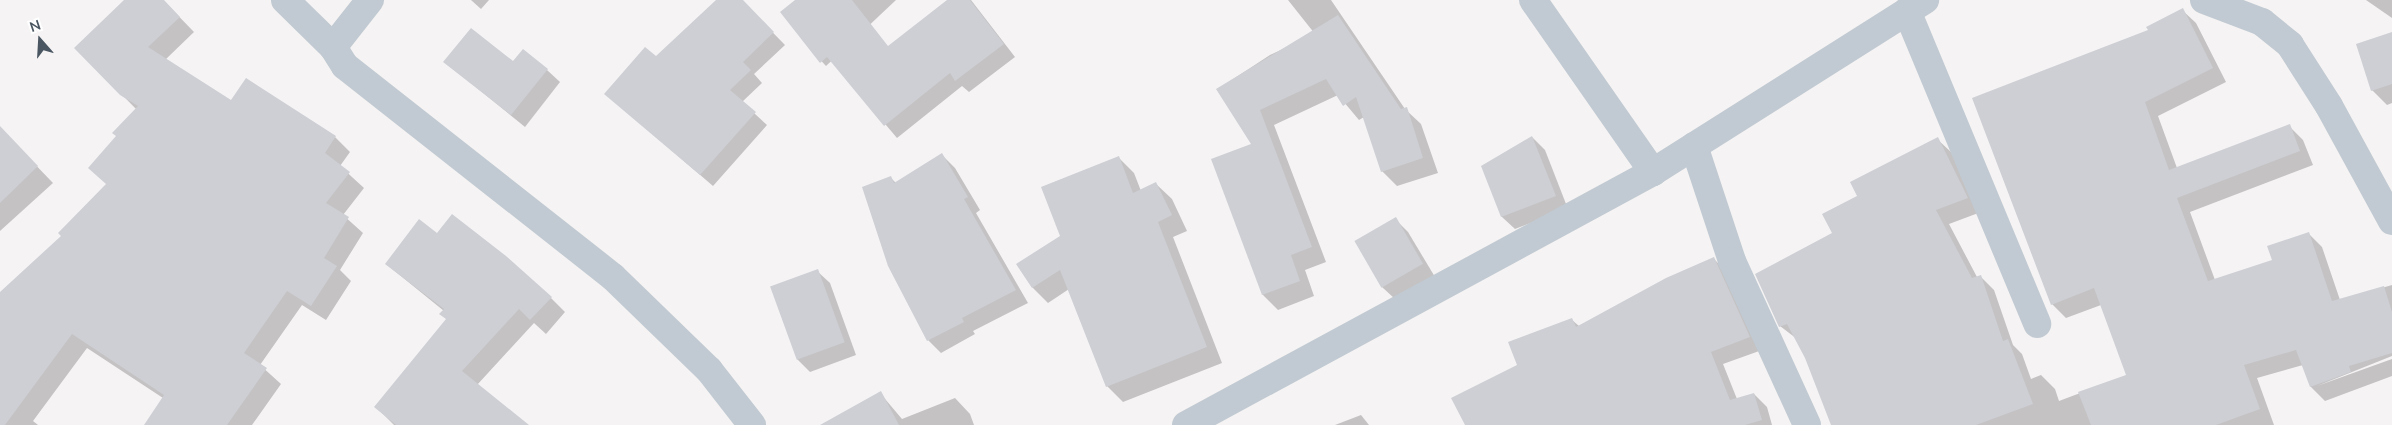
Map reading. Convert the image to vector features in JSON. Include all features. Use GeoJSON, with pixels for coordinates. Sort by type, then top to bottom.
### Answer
{"type":"FeatureCollection","features":[{"type":"Feature","properties":{"kind":"street"},"geometry":{"type":"LineString","coordinates":[[284,0],[333,47],[352,72],[613,278],[709,370],[752,425]]}},
{"type":"Feature","properties":{"kind":"street"},"geometry":{"type":"LineString","coordinates":[[333,47],[370,0]]}},
{"type":"Feature","properties":{"kind":"street"},"geometry":{"type":"LineString","coordinates":[[1533,0],[1653,172]]}},
{"type":"Feature","properties":{"kind":"street"},"geometry":{"type":"LineString","coordinates":[[2204,0],[2262,22],[2290,45],[2329,106],[2392,221]]}},
{"type":"Feature","properties":{"kind":"street"},"geometry":{"type":"LineString","coordinates":[[1186,425],[1653,172],[1916,6],[2037,324]]}},
{"type":"Feature","properties":{"kind":"street"},"geometry":{"type":"LineString","coordinates":[[1694,146],[1732,261],[1808,425]]}},
{"type":"Feature","properties":{"kind":"building"},"geometry":{"type":"Polygon","coordinates":[[[124,0],[164,0],[180,17],[148,47],[231,100],[246,78],[336,136],[325,153],[350,172],[326,203],[349,217],[324,258],[337,266],[311,306],[287,291],[244,353],[267,368],[227,425],[144,425],[164,395],[72,334],[5,425],[0,425],[0,292],[61,236],[58,233],[106,184],[88,168],[116,136],[112,133],[138,106],[120,95],[74,48],[124,0]]]}},
{"type":"Feature","properties":{"kind":"building"},"geometry":{"type":"Polygon","coordinates":[[[716,0],[743,0],[774,32],[743,62],[751,70],[730,90],[756,112],[700,175],[604,94],[645,47],[656,56],[716,0]]]}},
{"type":"Feature","properties":{"kind":"building"},"geometry":{"type":"Polygon","coordinates":[[[795,0],[852,0],[888,46],[947,0],[970,0],[1004,44],[955,81],[950,73],[884,126],[827,57],[820,63],[780,12],[795,0]]]}},
{"type":"Feature","properties":{"kind":"building"},"geometry":{"type":"Polygon","coordinates":[[[2183,8],[2213,68],[2145,102],[2169,170],[2290,124],[2300,151],[2177,198],[2208,281],[2272,260],[2267,246],[2309,232],[2332,301],[2384,286],[2392,312],[2392,353],[2349,366],[2351,372],[2310,387],[2296,350],[2244,365],[2260,409],[2216,425],[2091,425],[2078,392],[2126,375],[2094,288],[2051,305],[1972,98],[2148,30],[2146,27],[2183,8]]]}},
{"type":"Feature","properties":{"kind":"building"},"geometry":{"type":"Polygon","coordinates":[[[1338,15],[1401,109],[1407,107],[1423,158],[1381,172],[1356,97],[1343,106],[1326,79],[1260,110],[1312,247],[1291,255],[1300,281],[1262,295],[1211,159],[1251,144],[1216,89],[1338,15]]]}},
{"type":"Feature","properties":{"kind":"building"},"geometry":{"type":"Polygon","coordinates":[[[471,28],[513,61],[523,49],[548,69],[511,115],[443,62],[471,28]]]}},
{"type":"Feature","properties":{"kind":"building"},"geometry":{"type":"Polygon","coordinates":[[[2392,32],[2392,84],[2371,91],[2356,44],[2392,32]]]}},
{"type":"Feature","properties":{"kind":"building"},"geometry":{"type":"Polygon","coordinates":[[[0,126],[38,166],[0,203],[0,126]]]}},
{"type":"Feature","properties":{"kind":"building"},"geometry":{"type":"Polygon","coordinates":[[[1532,136],[1556,196],[1501,217],[1481,166],[1532,136]]]}},
{"type":"Feature","properties":{"kind":"building"},"geometry":{"type":"Polygon","coordinates":[[[1938,137],[1968,198],[1936,210],[1972,278],[1981,275],[2003,341],[2008,339],[2033,404],[1976,425],[1831,425],[1805,358],[1787,324],[1779,327],[1755,274],[1832,233],[1822,214],[1857,196],[1850,182],[1938,137]]]}},
{"type":"Feature","properties":{"kind":"building"},"geometry":{"type":"Polygon","coordinates":[[[942,153],[968,197],[964,199],[1016,290],[962,318],[964,322],[927,341],[888,266],[862,187],[891,176],[894,183],[942,153]]]}},
{"type":"Feature","properties":{"kind":"building"},"geometry":{"type":"Polygon","coordinates":[[[1119,156],[1133,193],[1156,182],[1172,215],[1158,222],[1207,347],[1106,387],[1060,270],[1032,288],[1016,264],[1060,236],[1041,187],[1119,156]]]}},
{"type":"Feature","properties":{"kind":"building"},"geometry":{"type":"Polygon","coordinates":[[[452,214],[506,256],[552,297],[530,320],[519,309],[462,371],[529,425],[396,425],[374,407],[446,319],[439,314],[444,309],[385,264],[419,219],[437,233],[452,214]]]}},
{"type":"Feature","properties":{"kind":"building"},"geometry":{"type":"Polygon","coordinates":[[[1396,217],[1423,264],[1381,288],[1354,241],[1396,217]]]}},
{"type":"Feature","properties":{"kind":"building"},"geometry":{"type":"Polygon","coordinates":[[[1714,257],[1750,337],[1711,352],[1730,400],[1754,393],[1762,420],[1745,425],[1465,425],[1451,398],[1517,365],[1508,342],[1572,318],[1576,327],[1666,278],[1714,257]]]}},
{"type":"Feature","properties":{"kind":"building"},"geometry":{"type":"Polygon","coordinates":[[[818,269],[845,342],[797,360],[770,286],[818,269]]]}},
{"type":"Feature","properties":{"kind":"building"},"geometry":{"type":"Polygon","coordinates":[[[881,391],[899,425],[820,425],[881,391]]]}}]}
